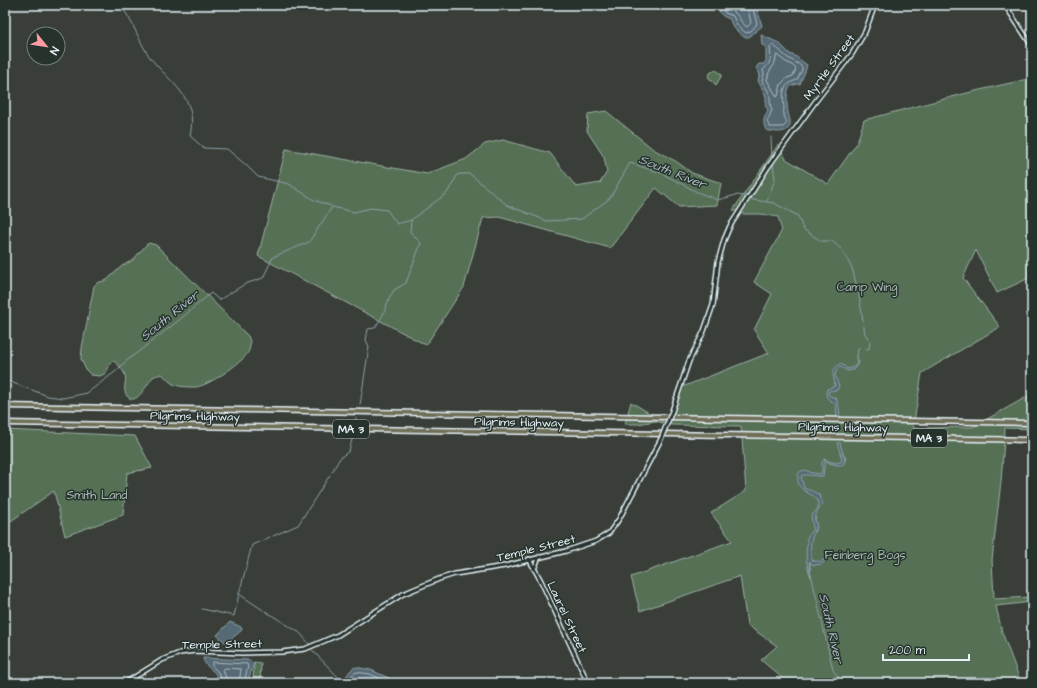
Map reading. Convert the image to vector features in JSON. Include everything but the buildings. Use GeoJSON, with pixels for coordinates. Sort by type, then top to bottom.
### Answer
{"type":"FeatureCollection","features":[{"type":"Feature","properties":{"kind":"highway","name":"Pilgrims Highway"},"geometry":{"type":"LineString","coordinates":[[5,406],[1032,423]]}},
{"type":"Feature","properties":{"kind":"highway","name":"Pilgrims Highway"},"geometry":{"type":"LineString","coordinates":[[5,423],[1032,440]]}},
{"type":"Feature","properties":{"kind":"main road","name":"Myrtle Street"},"geometry":{"type":"LineString","coordinates":[[791,136],[818,97],[857,46],[865,32],[875,5]]}},
{"type":"Feature","properties":{"kind":"main road"},"geometry":{"type":"LineString","coordinates":[[1005,5],[1032,46]]}},
{"type":"Feature","properties":{"kind":"main road","name":"Temple Street"},"geometry":{"type":"LineString","coordinates":[[125,683],[162,660],[180,653],[282,652],[305,649],[334,637],[398,597],[434,581],[456,574],[499,567],[586,545],[600,539],[608,533],[617,523],[661,439],[713,305],[718,262],[724,240],[730,226],[791,136]]}},
{"type":"Feature","properties":{"kind":"main road"},"geometry":{"type":"LineString","coordinates":[[534,569],[539,557]]}},
{"type":"Feature","properties":{"kind":"main road","name":"Laurel Street"},"geometry":{"type":"LineString","coordinates":[[528,559],[588,683]]}},
{"type":"Feature","properties":{"kind":"green space"},"geometry":{"type":"Polygon","coordinates":[[[715,70],[722,75],[716,85],[708,77],[710,73],[715,70]]]}},
{"type":"Feature","properties":{"kind":"green space"},"geometry":{"type":"Polygon","coordinates":[[[1032,78],[1032,278],[1028,272],[1029,278],[997,293],[976,250],[963,278],[1000,327],[922,373],[913,428],[973,427],[1032,394],[1032,429],[1005,428],[1001,481],[992,560],[994,599],[1032,597],[1032,602],[996,606],[1002,632],[1021,683],[788,683],[761,660],[777,646],[747,625],[740,576],[640,611],[631,577],[732,541],[711,513],[746,491],[741,426],[667,424],[677,389],[769,353],[754,330],[772,294],[754,282],[782,230],[778,217],[761,214],[743,214],[733,210],[778,145],[786,159],[828,184],[857,143],[864,120],[967,93],[1032,78]]]}},
{"type":"Feature","properties":{"kind":"green space"},"geometry":{"type":"Polygon","coordinates":[[[606,111],[653,149],[677,162],[692,173],[721,183],[717,205],[679,207],[656,188],[610,248],[499,217],[483,218],[464,287],[426,345],[258,256],[286,149],[427,174],[466,159],[485,144],[503,140],[550,153],[576,187],[600,183],[607,172],[604,157],[587,131],[588,114],[606,111]]]}},
{"type":"Feature","properties":{"kind":"green space"},"geometry":{"type":"Polygon","coordinates":[[[149,243],[156,245],[248,336],[250,347],[244,358],[223,374],[207,383],[195,387],[184,387],[175,385],[162,374],[156,375],[138,397],[130,399],[126,393],[125,375],[122,369],[113,361],[106,373],[100,376],[91,375],[86,370],[81,359],[82,348],[94,286],[97,283],[107,280],[122,266],[133,260],[149,243]]]}},
{"type":"Feature","properties":{"kind":"green space"},"geometry":{"type":"Polygon","coordinates":[[[631,402],[667,424],[655,421],[638,424],[625,424],[631,402]]]}},
{"type":"Feature","properties":{"kind":"green space","name":"Smith Land"},"geometry":{"type":"Polygon","coordinates":[[[5,430],[135,436],[152,468],[127,473],[123,515],[65,536],[54,491],[5,524],[5,430]]]}},
{"type":"Feature","properties":{"kind":"green space"},"geometry":{"type":"Polygon","coordinates":[[[254,662],[261,663],[260,683],[253,683],[254,662]]]}},
{"type":"Feature","properties":{"kind":"water"},"geometry":{"type":"Polygon","coordinates":[[[719,5],[756,5],[762,26],[749,37],[744,37],[733,27],[730,19],[721,14],[719,5]]]}},
{"type":"Feature","properties":{"kind":"water"},"geometry":{"type":"Polygon","coordinates":[[[761,35],[779,43],[790,54],[807,65],[800,84],[796,84],[789,88],[787,103],[790,122],[789,127],[787,130],[780,132],[766,130],[764,124],[768,110],[765,105],[765,95],[758,80],[760,74],[756,68],[759,64],[764,64],[766,61],[766,47],[762,45],[761,35]]]}},
{"type":"Feature","properties":{"kind":"water"},"geometry":{"type":"Polygon","coordinates":[[[857,356],[859,363],[853,370],[847,371],[841,367],[837,369],[835,376],[839,386],[837,390],[829,391],[828,393],[830,396],[836,398],[840,417],[837,416],[836,404],[829,400],[826,392],[827,389],[835,386],[833,374],[837,366],[841,363],[847,369],[854,367],[857,363],[857,356]]]}},
{"type":"Feature","properties":{"kind":"water"},"geometry":{"type":"Polygon","coordinates":[[[837,443],[840,443],[845,460],[843,465],[825,462],[823,476],[802,475],[801,477],[804,488],[816,493],[822,499],[815,518],[817,526],[811,542],[811,559],[821,561],[827,559],[822,564],[814,565],[809,562],[811,577],[806,560],[808,542],[806,540],[813,528],[811,516],[817,510],[818,503],[815,497],[799,486],[798,475],[800,472],[805,470],[812,473],[821,474],[822,462],[825,460],[836,463],[841,462],[842,459],[837,443]]]}},
{"type":"Feature","properties":{"kind":"water"},"geometry":{"type":"Polygon","coordinates":[[[230,622],[241,627],[242,630],[226,643],[217,635],[230,622]]]}},
{"type":"Feature","properties":{"kind":"water"},"geometry":{"type":"Polygon","coordinates":[[[203,658],[250,660],[254,664],[247,683],[219,683],[215,673],[206,665],[203,658]]]}},
{"type":"Feature","properties":{"kind":"water"},"geometry":{"type":"Polygon","coordinates":[[[355,667],[371,670],[391,679],[389,683],[341,683],[355,667]]]}},
{"type":"Feature","properties":{"kind":"waterway"},"geometry":{"type":"LineString","coordinates":[[120,5],[125,11],[149,56],[180,91],[186,100],[190,110],[192,122],[190,136],[204,148],[227,149],[258,177],[289,184],[314,200],[331,206]]}},
{"type":"Feature","properties":{"kind":"waterway"},"geometry":{"type":"LineString","coordinates":[[771,137],[772,159]]}},
{"type":"Feature","properties":{"kind":"waterway","name":"South River"},"geometry":{"type":"LineString","coordinates":[[5,380],[48,396],[63,398],[87,393],[115,372],[125,362],[211,293],[219,300],[245,284],[263,278],[273,257],[309,242],[332,207],[354,212],[371,208],[387,210],[397,224],[411,220],[447,193],[458,174],[470,174],[507,205],[547,221],[582,219],[610,198],[630,163],[661,173],[697,192],[718,200],[736,195],[746,196],[753,200],[774,203],[798,216],[803,229],[821,241],[832,241],[841,249],[852,268],[859,295],[865,334],[870,341],[869,349],[858,348],[857,357]]}},
{"type":"Feature","properties":{"kind":"waterway"},"geometry":{"type":"LineString","coordinates":[[767,201],[775,179],[773,163]]}},
{"type":"Feature","properties":{"kind":"waterway"},"geometry":{"type":"LineString","coordinates":[[360,405],[369,347],[366,340],[368,329],[375,328],[383,315],[390,296],[394,290],[406,283],[421,243],[410,232],[411,220]]}},
{"type":"Feature","properties":{"kind":"waterway"},"geometry":{"type":"LineString","coordinates":[[354,426],[356,418]]}},
{"type":"Feature","properties":{"kind":"waterway"},"geometry":{"type":"LineString","coordinates":[[332,472],[340,458],[349,451],[353,436]]}},
{"type":"Feature","properties":{"kind":"waterway","name":"South River"},"geometry":{"type":"LineString","coordinates":[[842,453],[846,458],[844,462]]}},
{"type":"Feature","properties":{"kind":"waterway","name":"South River"},"geometry":{"type":"LineString","coordinates":[[824,460],[829,461]]}},
{"type":"Feature","properties":{"kind":"waterway"},"geometry":{"type":"LineString","coordinates":[[273,536],[298,525],[330,475]]}},
{"type":"Feature","properties":{"kind":"waterway","name":"South River"},"geometry":{"type":"LineString","coordinates":[[817,494],[819,495],[820,499]]}},
{"type":"Feature","properties":{"kind":"waterway","name":"South River"},"geometry":{"type":"LineString","coordinates":[[815,517],[816,524]]}},
{"type":"Feature","properties":{"kind":"waterway","name":"South River"},"geometry":{"type":"LineString","coordinates":[[813,533],[816,527]]}},
{"type":"Feature","properties":{"kind":"waterway"},"geometry":{"type":"LineString","coordinates":[[263,610],[239,594],[252,545],[270,537]]}},
{"type":"Feature","properties":{"kind":"waterway","name":"South River"},"geometry":{"type":"LineString","coordinates":[[810,561],[810,571]]}},
{"type":"Feature","properties":{"kind":"waterway","name":"South River"},"geometry":{"type":"LineString","coordinates":[[811,574],[833,670],[842,683]]}},
{"type":"Feature","properties":{"kind":"waterway"},"geometry":{"type":"LineString","coordinates":[[202,609],[234,616],[239,594]]}},
{"type":"Feature","properties":{"kind":"waterway"},"geometry":{"type":"LineString","coordinates":[[265,611],[300,633],[310,645]]}},
{"type":"Feature","properties":{"kind":"waterway"},"geometry":{"type":"LineString","coordinates":[[312,650],[341,680]]}},
{"type":"Feature","properties":{"kind":"park label","name":"Camp Wing"},"geometry":{"type":"Point","coordinates":[867,287]}},
{"type":"Feature","properties":{"kind":"park label","name":"Feinberg Bogs"},"geometry":{"type":"Point","coordinates":[865,555]}}]}
